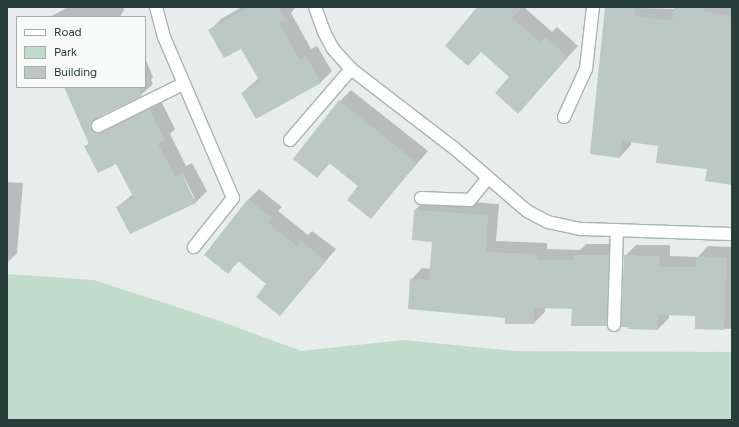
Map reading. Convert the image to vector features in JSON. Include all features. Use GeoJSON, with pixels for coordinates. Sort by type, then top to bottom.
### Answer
{"type":"FeatureCollection","features":[{"type":"Feature","properties":{"kind":"lane"},"geometry":{"type":"LineString","coordinates":[[156,7],[164,37],[233,198],[194,247]]}},
{"type":"Feature","properties":{"kind":"lane"},"geometry":{"type":"LineString","coordinates":[[315,7],[324,32],[333,48],[351,69],[454,148],[527,210],[548,222],[582,229],[732,234]]}},
{"type":"Feature","properties":{"kind":"lane"},"geometry":{"type":"LineString","coordinates":[[564,117],[586,70],[593,7]]}},
{"type":"Feature","properties":{"kind":"lane"},"geometry":{"type":"LineString","coordinates":[[290,140],[351,69]]}},
{"type":"Feature","properties":{"kind":"lane"},"geometry":{"type":"LineString","coordinates":[[98,126],[183,84]]}},
{"type":"Feature","properties":{"kind":"lane"},"geometry":{"type":"LineString","coordinates":[[421,198],[470,200],[488,178]]}},
{"type":"Feature","properties":{"kind":"lane"},"geometry":{"type":"LineString","coordinates":[[614,325],[617,230]]}},
{"type":"Feature","properties":{"kind":"green space"},"geometry":{"type":"Polygon","coordinates":[[[7,274],[94,280],[223,322],[301,351],[404,340],[516,351],[732,352],[732,420],[7,420],[7,274]]]}},
{"type":"Feature","properties":{"kind":"building"},"geometry":{"type":"Polygon","coordinates":[[[249,7],[279,7],[286,20],[279,23],[300,60],[306,56],[321,83],[256,119],[241,93],[260,82],[241,49],[224,58],[208,30],[249,7]]]}},
{"type":"Feature","properties":{"kind":"building"},"geometry":{"type":"Polygon","coordinates":[[[477,7],[522,7],[512,18],[540,42],[545,37],[568,57],[518,114],[495,93],[509,77],[481,52],[468,66],[445,46],[477,7]]]}},
{"type":"Feature","properties":{"kind":"building"},"geometry":{"type":"Polygon","coordinates":[[[605,7],[636,7],[635,16],[672,21],[674,7],[704,8],[704,11],[732,17],[732,185],[705,181],[707,169],[656,163],[658,146],[622,141],[620,158],[590,154],[605,7]]]}},
{"type":"Feature","properties":{"kind":"building"},"geometry":{"type":"Polygon","coordinates":[[[64,88],[138,88],[142,96],[94,119],[91,125],[91,130],[101,133],[149,109],[165,141],[158,144],[175,176],[181,173],[196,203],[130,234],[116,207],[134,198],[116,164],[98,173],[84,146],[89,144],[64,88]]]}},
{"type":"Feature","properties":{"kind":"building"},"geometry":{"type":"Polygon","coordinates":[[[339,100],[417,163],[371,219],[347,200],[358,186],[329,163],[317,178],[293,159],[339,100]]]}},
{"type":"Feature","properties":{"kind":"building"},"geometry":{"type":"Polygon","coordinates":[[[248,199],[272,218],[268,223],[297,246],[301,241],[326,261],[280,316],[256,297],[266,284],[238,261],[228,274],[204,255],[248,199]]]}},
{"type":"Feature","properties":{"kind":"building"},"geometry":{"type":"Polygon","coordinates":[[[414,210],[488,215],[486,252],[537,254],[537,260],[574,260],[574,255],[609,255],[607,326],[571,326],[572,309],[534,308],[534,324],[505,324],[505,318],[408,309],[410,279],[429,280],[432,242],[412,240],[414,210]]]}},
{"type":"Feature","properties":{"kind":"building"},"geometry":{"type":"Polygon","coordinates":[[[624,255],[660,256],[659,267],[696,267],[696,257],[727,258],[724,330],[695,329],[695,316],[658,315],[658,330],[628,329],[628,327],[621,327],[624,255]]]}}]}
